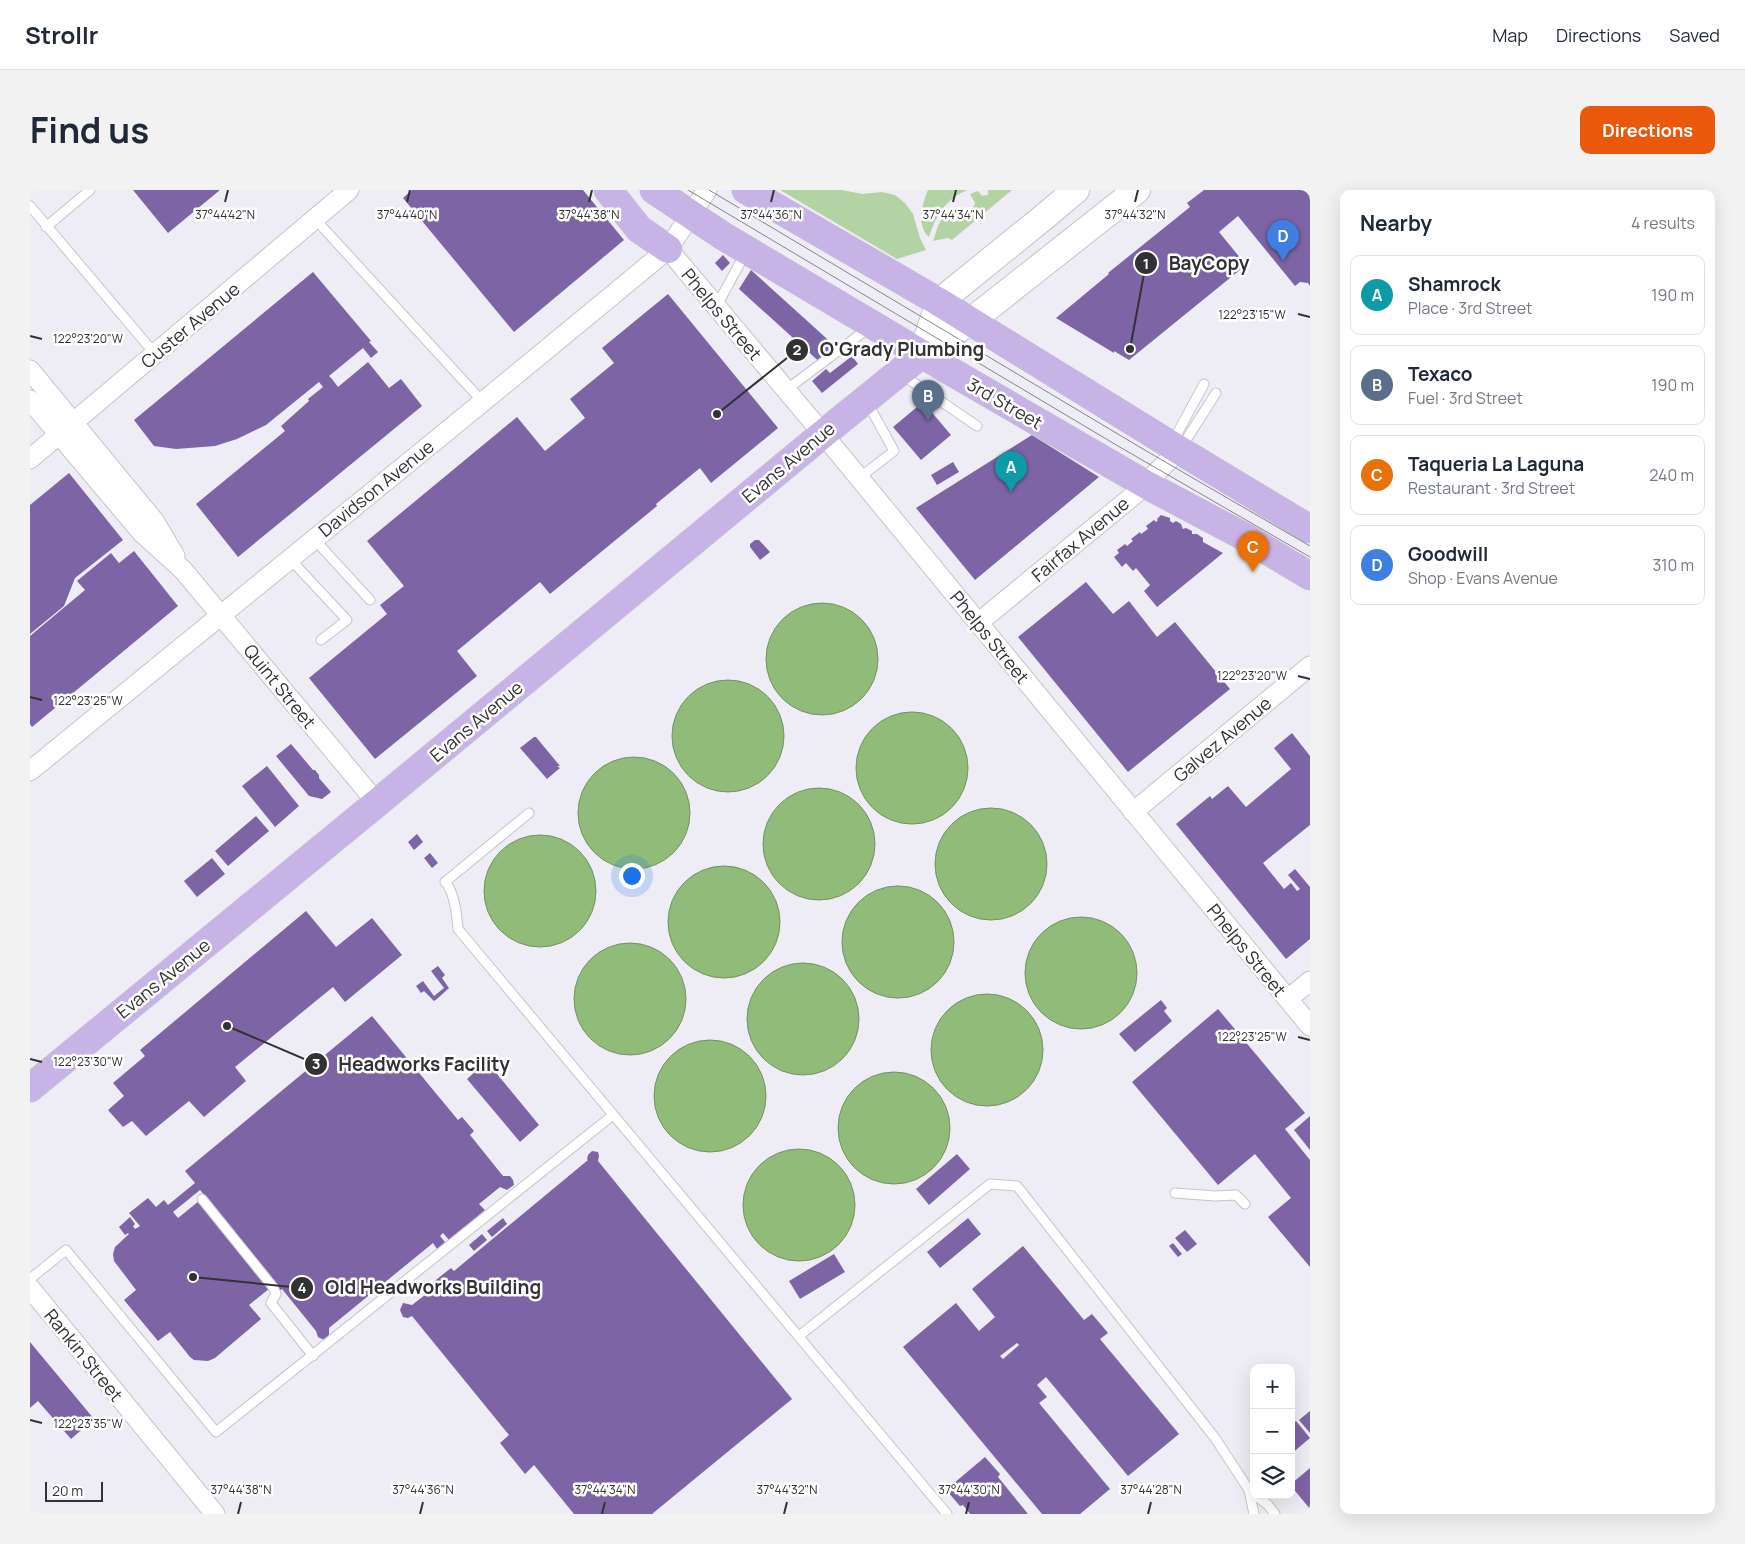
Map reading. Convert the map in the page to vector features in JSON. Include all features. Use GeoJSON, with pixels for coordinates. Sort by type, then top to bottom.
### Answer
{"type":"FeatureCollection","features":[{"type":"Feature","properties":{"kind":"main road"},"geometry":{"type":"LineString","coordinates":[[608,190],[640,229],[668,250]]}},
{"type":"Feature","properties":{"kind":"main road","name":"3rd Street"},"geometry":{"type":"LineString","coordinates":[[654,190],[747,250],[922,354],[1144,484],[1243,536],[1310,576]]}},
{"type":"Feature","properties":{"kind":"main road"},"geometry":{"type":"LineString","coordinates":[[746,190],[939,302],[1310,529]]}},
{"type":"Feature","properties":{"kind":"main road"},"geometry":{"type":"LineString","coordinates":[[922,354],[939,302],[1076,190]]}},
{"type":"Feature","properties":{"kind":"main road","name":"Evans Avenue"},"geometry":{"type":"LineString","coordinates":[[30,1088],[823,434],[922,354],[971,322],[1137,190]]}},
{"type":"Feature","properties":{"kind":"street","name":"Custer Avenue"},"geometry":{"type":"LineString","coordinates":[[30,459],[349,190]]}},
{"type":"Feature","properties":{"kind":"street","name":"Davidson Avenue"},"geometry":{"type":"LineString","coordinates":[[30,771],[668,250],[707,190]]}},
{"type":"Feature","properties":{"kind":"street","name":"Phelps Street"},"geometry":{"type":"LineString","coordinates":[[668,250],[823,434],[1310,1026]]}},
{"type":"Feature","properties":{"kind":"street","name":"Quint Street"},"geometry":{"type":"LineString","coordinates":[[30,370],[155,522],[183,570]]}},
{"type":"Feature","properties":{"kind":"street","name":"Quint Street"},"geometry":{"type":"LineString","coordinates":[[30,400],[142,533],[183,570],[377,803]]}},
{"type":"Feature","properties":{"kind":"street","name":"Fairfax Avenue"},"geometry":{"type":"LineString","coordinates":[[978,623],[1144,484],[1175,448]]}},
{"type":"Feature","properties":{"kind":"street","name":"Galvez Avenue"},"geometry":{"type":"LineString","coordinates":[[1133,812],[1310,666]]}},
{"type":"Feature","properties":{"kind":"street"},"geometry":{"type":"LineString","coordinates":[[1288,999],[1310,981]]}},
{"type":"Feature","properties":{"kind":"street","name":"Rankin Street"},"geometry":{"type":"LineString","coordinates":[[30,1288],[215,1514]]}},
{"type":"Feature","properties":{"kind":"lane"},"geometry":{"type":"LineString","coordinates":[[46,226],[90,190]]}},
{"type":"Feature","properties":{"kind":"lane"},"geometry":{"type":"LineString","coordinates":[[30,206],[155,354]]}},
{"type":"Feature","properties":{"kind":"lane"},"geometry":{"type":"LineString","coordinates":[[315,219],[482,401]]}},
{"type":"Feature","properties":{"kind":"lane"},"geometry":{"type":"LineString","coordinates":[[716,307],[747,250]]}},
{"type":"Feature","properties":{"kind":"lane"},"geometry":{"type":"LineString","coordinates":[[786,390],[873,325]]}},
{"type":"Feature","properties":{"kind":"lane"},"geometry":{"type":"LineString","coordinates":[[899,373],[977,426]]}},
{"type":"Feature","properties":{"kind":"lane"},"geometry":{"type":"LineString","coordinates":[[1175,448],[1204,384]]}},
{"type":"Feature","properties":{"kind":"lane"},"geometry":{"type":"LineString","coordinates":[[1175,448],[1216,393]]}},
{"type":"Feature","properties":{"kind":"lane"},"geometry":{"type":"LineString","coordinates":[[859,478],[894,451],[866,400]]}},
{"type":"Feature","properties":{"kind":"lane"},"geometry":{"type":"LineString","coordinates":[[314,538],[370,600]]}},
{"type":"Feature","properties":{"kind":"lane"},"geometry":{"type":"LineString","coordinates":[[290,559],[347,620],[321,640]]}},
{"type":"Feature","properties":{"kind":"lane"},"geometry":{"type":"LineString","coordinates":[[529,813],[445,882],[449,886],[457,916],[458,929],[947,1514]]}},
{"type":"Feature","properties":{"kind":"lane"},"geometry":{"type":"LineString","coordinates":[[30,1279],[66,1250],[216,1432],[613,1115]]}},
{"type":"Feature","properties":{"kind":"lane"},"geometry":{"type":"LineString","coordinates":[[799,1336],[990,1184],[1017,1186],[1215,1438],[1250,1490]]}},
{"type":"Feature","properties":{"kind":"lane"},"geometry":{"type":"LineString","coordinates":[[1175,1193],[1215,1196],[1236,1195],[1245,1204]]}},
{"type":"Feature","properties":{"kind":"lane"},"geometry":{"type":"LineString","coordinates":[[202,1199],[272,1287],[276,1294],[271,1302],[313,1356]]}},
{"type":"Feature","properties":{"kind":"lane"},"geometry":{"type":"LineString","coordinates":[[1253,1499],[1254,1514]]}},
{"type":"Feature","properties":{"kind":"lane"},"geometry":{"type":"LineString","coordinates":[[1260,1499],[1275,1514]]}},
{"type":"Feature","properties":{"kind":"shaded area"},"geometry":{"type":"Polygon","coordinates":[[[780,190],[842,190],[862,194],[882,192],[895,195],[905,203],[913,214],[920,238],[926,250],[897,259],[780,190]]]}},
{"type":"Feature","properties":{"kind":"shaded area"},"geometry":{"type":"Polygon","coordinates":[[[928,190],[967,190],[947,203],[935,221],[929,237],[921,221],[922,208],[928,190]]]}},
{"type":"Feature","properties":{"kind":"shaded area"},"geometry":{"type":"Polygon","coordinates":[[[988,190],[1012,190],[952,240],[948,238],[933,241],[944,214],[955,222],[974,206],[975,203],[970,194],[978,191],[982,196],[988,195],[988,190]]]}},
{"type":"Feature","properties":{"kind":"shaded area"},"geometry":{"type":"Polygon","coordinates":[[[822,603],[843,607],[861,620],[874,638],[878,659],[874,680],[861,698],[843,711],[822,715],[801,711],[783,698],[770,680],[766,659],[770,638],[783,620],[801,607],[822,603]]]}},
{"type":"Feature","properties":{"kind":"shaded area"},"geometry":{"type":"Polygon","coordinates":[[[728,680],[749,684],[767,697],[780,715],[784,736],[780,757],[767,775],[749,788],[728,792],[707,788],[689,775],[676,757],[672,736],[676,715],[689,697],[707,684],[728,680]]]}},
{"type":"Feature","properties":{"kind":"shaded area"},"geometry":{"type":"Polygon","coordinates":[[[912,712],[933,716],[951,729],[964,747],[968,768],[964,789],[951,807],[933,820],[912,824],[891,820],[873,807],[860,789],[856,768],[860,747],[873,729],[891,716],[912,712]]]}},
{"type":"Feature","properties":{"kind":"shaded area"},"geometry":{"type":"Polygon","coordinates":[[[634,757],[655,761],[673,774],[686,792],[690,813],[686,834],[673,852],[655,865],[634,869],[613,865],[595,852],[582,834],[578,813],[582,792],[595,774],[613,761],[634,757]]]}},
{"type":"Feature","properties":{"kind":"shaded area"},"geometry":{"type":"Polygon","coordinates":[[[819,788],[840,792],[858,805],[871,823],[875,844],[871,865],[858,883],[840,896],[819,900],[798,896],[780,883],[767,865],[763,844],[767,823],[780,805],[798,792],[819,788]]]}},
{"type":"Feature","properties":{"kind":"shaded area"},"geometry":{"type":"Polygon","coordinates":[[[991,808],[1012,812],[1030,825],[1043,843],[1047,864],[1043,885],[1030,903],[1012,916],[991,920],[970,916],[952,903],[939,885],[935,864],[939,843],[952,825],[970,812],[991,808]]]}},
{"type":"Feature","properties":{"kind":"shaded area"},"geometry":{"type":"Polygon","coordinates":[[[540,835],[561,839],[579,852],[592,870],[596,891],[592,912],[579,930],[561,943],[540,947],[519,943],[501,930],[488,912],[484,891],[488,870],[501,852],[519,839],[540,835]]]}},
{"type":"Feature","properties":{"kind":"shaded area"},"geometry":{"type":"Polygon","coordinates":[[[724,866],[745,870],[763,883],[776,901],[780,922],[776,943],[763,961],[745,974],[724,978],[703,974],[685,961],[672,943],[668,922],[672,901],[685,883],[703,870],[724,866]]]}},
{"type":"Feature","properties":{"kind":"shaded area"},"geometry":{"type":"Polygon","coordinates":[[[898,886],[919,890],[937,903],[950,921],[954,942],[950,963],[937,981],[919,994],[898,998],[877,994],[859,981],[846,963],[842,942],[846,921],[859,903],[877,890],[898,886]]]}},
{"type":"Feature","properties":{"kind":"shaded area"},"geometry":{"type":"Polygon","coordinates":[[[1081,917],[1102,921],[1120,934],[1133,952],[1137,973],[1133,994],[1120,1012],[1102,1025],[1081,1029],[1060,1025],[1042,1012],[1029,994],[1025,973],[1029,952],[1042,934],[1060,921],[1081,917]]]}},
{"type":"Feature","properties":{"kind":"shaded area"},"geometry":{"type":"Polygon","coordinates":[[[630,943],[651,947],[669,960],[682,978],[686,999],[682,1020],[669,1038],[651,1051],[630,1055],[609,1051],[591,1038],[578,1020],[574,999],[578,978],[591,960],[609,947],[630,943]]]}},
{"type":"Feature","properties":{"kind":"shaded area"},"geometry":{"type":"Polygon","coordinates":[[[803,963],[824,967],[842,980],[855,998],[859,1019],[855,1040],[842,1058],[824,1071],[803,1075],[782,1071],[764,1058],[751,1040],[747,1019],[751,998],[764,980],[782,967],[803,963]]]}},
{"type":"Feature","properties":{"kind":"shaded area"},"geometry":{"type":"Polygon","coordinates":[[[987,994],[1008,998],[1026,1011],[1039,1029],[1043,1050],[1039,1071],[1026,1089],[1008,1102],[987,1106],[966,1102],[948,1089],[935,1071],[931,1050],[935,1029],[948,1011],[966,998],[987,994]]]}},
{"type":"Feature","properties":{"kind":"shaded area"},"geometry":{"type":"Polygon","coordinates":[[[710,1040],[731,1044],[749,1057],[762,1075],[766,1096],[762,1117],[749,1135],[731,1148],[710,1152],[689,1148],[671,1135],[658,1117],[654,1096],[658,1075],[671,1057],[689,1044],[710,1040]]]}},
{"type":"Feature","properties":{"kind":"shaded area"},"geometry":{"type":"Polygon","coordinates":[[[894,1072],[915,1076],[933,1089],[946,1107],[950,1128],[946,1149],[933,1167],[915,1180],[894,1184],[873,1180],[855,1167],[842,1149],[838,1128],[842,1107],[855,1089],[873,1076],[894,1072]]]}},
{"type":"Feature","properties":{"kind":"shaded area"},"geometry":{"type":"Polygon","coordinates":[[[799,1149],[820,1153],[838,1166],[851,1184],[855,1205],[851,1226],[838,1244],[820,1257],[799,1261],[778,1257],[760,1244],[747,1226],[743,1205],[747,1184],[760,1166],[778,1153],[799,1149]]]}},
{"type":"Feature","properties":{"kind":"building"},"geometry":{"type":"Polygon","coordinates":[[[133,190],[220,190],[168,233],[133,190]]]}},
{"type":"Feature","properties":{"kind":"building"},"geometry":{"type":"Polygon","coordinates":[[[412,190],[583,190],[624,240],[514,332],[403,198],[412,190]]]}},
{"type":"Feature","properties":{"kind":"building"},"geometry":{"type":"Polygon","coordinates":[[[1204,190],[1310,190],[1310,286],[1308,283],[1300,282],[1295,286],[1238,216],[1219,232],[1246,265],[1129,360],[1056,318],[1190,207],[1187,203],[1204,190]]]}},
{"type":"Feature","properties":{"kind":"building"},"geometry":{"type":"Polygon","coordinates":[[[723,255],[730,263],[722,271],[715,263],[723,255]]]}},
{"type":"Feature","properties":{"kind":"building"},"geometry":{"type":"Polygon","coordinates":[[[751,270],[836,347],[824,366],[739,289],[751,270]]]}},
{"type":"Feature","properties":{"kind":"building"},"geometry":{"type":"Polygon","coordinates":[[[313,272],[371,341],[369,342],[378,352],[371,358],[363,348],[329,376],[338,387],[368,362],[389,388],[401,379],[422,406],[238,557],[196,504],[285,431],[281,426],[323,387],[319,382],[266,425],[237,439],[215,446],[176,449],[154,446],[134,420],[313,272]]]}},
{"type":"Feature","properties":{"kind":"building"},"geometry":{"type":"Polygon","coordinates":[[[668,294],[778,428],[711,483],[700,468],[550,594],[540,582],[457,651],[477,676],[375,759],[309,678],[387,614],[380,605],[404,586],[367,541],[517,417],[545,451],[585,418],[570,399],[614,363],[602,348],[668,294]]]}},
{"type":"Feature","properties":{"kind":"building"},"geometry":{"type":"Polygon","coordinates":[[[852,356],[858,364],[822,393],[812,381],[826,369],[830,373],[852,356]]]}},
{"type":"Feature","properties":{"kind":"building"},"geometry":{"type":"Polygon","coordinates":[[[923,402],[951,435],[921,460],[893,427],[923,402]]]}},
{"type":"Feature","properties":{"kind":"building"},"geometry":{"type":"Polygon","coordinates":[[[1032,435],[1099,477],[975,580],[916,508],[1032,435]]]}},
{"type":"Feature","properties":{"kind":"building"},"geometry":{"type":"Polygon","coordinates":[[[953,462],[959,472],[937,485],[931,475],[953,462]]]}},
{"type":"Feature","properties":{"kind":"building"},"geometry":{"type":"Polygon","coordinates":[[[69,473],[123,540],[75,578],[64,606],[30,634],[30,505],[69,473]]]}},
{"type":"Feature","properties":{"kind":"building"},"geometry":{"type":"Polygon","coordinates":[[[1161,515],[1170,518],[1170,521],[1173,523],[1176,521],[1181,524],[1183,529],[1186,528],[1192,531],[1192,534],[1197,534],[1203,538],[1203,542],[1223,553],[1157,607],[1144,591],[1150,585],[1136,568],[1133,571],[1126,563],[1122,567],[1114,557],[1119,553],[1117,550],[1125,544],[1127,546],[1133,541],[1131,539],[1148,529],[1146,526],[1154,520],[1156,522],[1161,515]]]}},
{"type":"Feature","properties":{"kind":"building"},"geometry":{"type":"Polygon","coordinates":[[[755,540],[759,540],[770,552],[760,560],[750,547],[750,544],[755,540]]]}},
{"type":"Feature","properties":{"kind":"building"},"geometry":{"type":"Polygon","coordinates":[[[134,551],[178,606],[32,727],[30,724],[30,636],[85,590],[77,581],[111,553],[119,563],[134,551]]]}},
{"type":"Feature","properties":{"kind":"building"},"geometry":{"type":"Polygon","coordinates":[[[1086,582],[1113,614],[1129,601],[1157,637],[1175,622],[1230,689],[1128,772],[1018,637],[1086,582]]]}},
{"type":"Feature","properties":{"kind":"building"},"geometry":{"type":"Polygon","coordinates":[[[1292,733],[1310,756],[1310,825],[1263,863],[1284,889],[1291,883],[1297,891],[1300,889],[1288,875],[1295,869],[1310,887],[1310,939],[1286,959],[1176,824],[1210,796],[1212,799],[1228,786],[1246,807],[1291,769],[1274,748],[1292,733]]]}},
{"type":"Feature","properties":{"kind":"building"},"geometry":{"type":"Polygon","coordinates":[[[534,737],[560,766],[557,766],[560,768],[547,779],[520,748],[534,737]]]}},
{"type":"Feature","properties":{"kind":"building"},"geometry":{"type":"Polygon","coordinates":[[[291,744],[315,770],[331,792],[322,799],[309,796],[276,756],[291,744]]]}},
{"type":"Feature","properties":{"kind":"building"},"geometry":{"type":"Polygon","coordinates":[[[267,766],[299,806],[275,827],[242,786],[267,766]]]}},
{"type":"Feature","properties":{"kind":"building"},"geometry":{"type":"Polygon","coordinates":[[[256,816],[269,831],[228,866],[215,851],[256,816]]]}},
{"type":"Feature","properties":{"kind":"building"},"geometry":{"type":"Polygon","coordinates":[[[417,834],[423,842],[414,850],[408,842],[417,834]]]}},
{"type":"Feature","properties":{"kind":"building"},"geometry":{"type":"Polygon","coordinates":[[[430,853],[438,863],[432,868],[424,858],[430,853]]]}},
{"type":"Feature","properties":{"kind":"building"},"geometry":{"type":"Polygon","coordinates":[[[212,858],[225,874],[197,897],[184,881],[212,858]]]}},
{"type":"Feature","properties":{"kind":"building"},"geometry":{"type":"Polygon","coordinates":[[[306,911],[336,947],[372,918],[402,955],[345,1002],[333,987],[235,1067],[246,1081],[204,1117],[189,1101],[146,1136],[132,1121],[123,1127],[108,1110],[124,1096],[113,1083],[145,1056],[140,1050],[306,911]]]}},
{"type":"Feature","properties":{"kind":"building"},"geometry":{"type":"Polygon","coordinates":[[[438,966],[445,975],[442,978],[449,988],[434,1001],[424,991],[421,993],[416,986],[423,981],[434,996],[444,988],[431,971],[438,966]]]}},
{"type":"Feature","properties":{"kind":"building"},"geometry":{"type":"Polygon","coordinates":[[[1161,1000],[1167,1008],[1164,1011],[1172,1021],[1135,1052],[1119,1034],[1161,1000]]]}},
{"type":"Feature","properties":{"kind":"building"},"geometry":{"type":"Polygon","coordinates":[[[1218,1009],[1305,1113],[1285,1129],[1310,1160],[1310,1267],[1268,1217],[1291,1198],[1255,1154],[1218,1185],[1132,1082],[1218,1009]]]}},
{"type":"Feature","properties":{"kind":"building"},"geometry":{"type":"Polygon","coordinates":[[[372,1016],[458,1120],[462,1117],[474,1131],[470,1135],[503,1176],[510,1176],[514,1185],[507,1190],[500,1187],[479,1204],[485,1210],[449,1240],[443,1233],[440,1236],[445,1242],[437,1249],[433,1243],[329,1328],[329,1336],[326,1339],[318,1337],[316,1331],[282,1289],[279,1291],[267,1277],[270,1275],[200,1190],[173,1212],[178,1218],[199,1201],[270,1288],[249,1305],[261,1319],[215,1358],[208,1361],[194,1360],[170,1332],[158,1341],[124,1300],[136,1290],[114,1261],[115,1247],[129,1234],[125,1235],[119,1227],[130,1217],[135,1224],[133,1226],[135,1229],[140,1226],[129,1213],[148,1198],[156,1207],[164,1200],[168,1205],[195,1183],[185,1171],[372,1016]]]}},
{"type":"Feature","properties":{"kind":"building"},"geometry":{"type":"Polygon","coordinates":[[[486,1062],[539,1125],[520,1142],[467,1079],[486,1062]]]}},
{"type":"Feature","properties":{"kind":"building"},"geometry":{"type":"Polygon","coordinates":[[[1310,1116],[1310,1150],[1294,1130],[1310,1116]]]}},
{"type":"Feature","properties":{"kind":"building"},"geometry":{"type":"Polygon","coordinates":[[[592,1151],[598,1152],[598,1161],[792,1399],[652,1514],[574,1514],[534,1465],[525,1474],[500,1443],[509,1435],[412,1316],[408,1318],[403,1317],[400,1310],[403,1303],[412,1305],[430,1291],[427,1287],[451,1268],[454,1271],[588,1160],[588,1155],[592,1151]]]}},
{"type":"Feature","properties":{"kind":"building"},"geometry":{"type":"Polygon","coordinates":[[[957,1154],[970,1169],[929,1205],[916,1189],[957,1154]]]}},
{"type":"Feature","properties":{"kind":"building"},"geometry":{"type":"Polygon","coordinates":[[[503,1218],[507,1224],[492,1237],[487,1231],[503,1218]]]}},
{"type":"Feature","properties":{"kind":"building"},"geometry":{"type":"Polygon","coordinates":[[[968,1218],[981,1234],[940,1268],[927,1252],[968,1218]]]}},
{"type":"Feature","properties":{"kind":"building"},"geometry":{"type":"Polygon","coordinates":[[[1185,1230],[1197,1244],[1187,1252],[1175,1238],[1185,1230]]]}},
{"type":"Feature","properties":{"kind":"building"},"geometry":{"type":"Polygon","coordinates":[[[482,1234],[487,1240],[474,1251],[469,1245],[482,1234]]]}},
{"type":"Feature","properties":{"kind":"building"},"geometry":{"type":"Polygon","coordinates":[[[1173,1243],[1182,1254],[1178,1257],[1169,1246],[1173,1243]]]}},
{"type":"Feature","properties":{"kind":"building"},"geometry":{"type":"Polygon","coordinates":[[[1023,1246],[1084,1320],[1092,1314],[1108,1333],[1100,1339],[1179,1434],[1128,1476],[1046,1377],[1037,1385],[1047,1397],[1039,1403],[1110,1489],[1080,1514],[1042,1514],[903,1347],[956,1303],[979,1331],[995,1317],[972,1289],[1023,1246]],[[1017,1343],[1000,1356],[1003,1359],[1019,1345],[1017,1343]]]}},
{"type":"Feature","properties":{"kind":"building"},"geometry":{"type":"Polygon","coordinates":[[[834,1254],[845,1272],[800,1299],[789,1281],[834,1254]]]}},
{"type":"Feature","properties":{"kind":"building"},"geometry":{"type":"Polygon","coordinates":[[[30,1342],[94,1419],[71,1439],[38,1401],[30,1408],[30,1342]]]}},
{"type":"Feature","properties":{"kind":"building"},"geometry":{"type":"Polygon","coordinates":[[[1310,1411],[1310,1433],[1299,1420],[1310,1411]]]}},
{"type":"Feature","properties":{"kind":"building"},"geometry":{"type":"Polygon","coordinates":[[[1295,1422],[1310,1438],[1295,1451],[1295,1422]]]}},
{"type":"Feature","properties":{"kind":"building"},"geometry":{"type":"Polygon","coordinates":[[[985,1457],[1000,1474],[998,1477],[1028,1514],[970,1514],[947,1491],[985,1457]]]}},
{"type":"Feature","properties":{"kind":"building"},"geometry":{"type":"Polygon","coordinates":[[[1310,1468],[1310,1509],[1295,1491],[1295,1481],[1310,1468]]]}},
{"type":"Feature","properties":{"kind":"tram line"},"geometry":{"type":"LineString","coordinates":[[688,190],[1118,446],[1310,557]]}},
{"type":"Feature","properties":{"kind":"tram line"},"geometry":{"type":"LineString","coordinates":[[709,190],[1143,449],[1310,546]]}},
{"type":"Feature","properties":{"kind":"place","name":"Goodwill"},"geometry":{"type":"Point","coordinates":[1283,261]}},
{"type":"Feature","properties":{"kind":"place","name":"BayCopy"},"geometry":{"type":"Point","coordinates":[1130,349]}},
{"type":"Feature","properties":{"kind":"place","name":"O'Grady Plumbing"},"geometry":{"type":"Point","coordinates":[717,414]}},
{"type":"Feature","properties":{"kind":"place","name":"Texaco"},"geometry":{"type":"Point","coordinates":[928,421]}},
{"type":"Feature","properties":{"kind":"place","name":"Shamrock"},"geometry":{"type":"Point","coordinates":[1011,492]}},
{"type":"Feature","properties":{"kind":"place","name":"Taqueria La Laguna"},"geometry":{"type":"Point","coordinates":[1253,572]}},
{"type":"Feature","properties":{"kind":"place","name":"Headworks Facility"},"geometry":{"type":"Point","coordinates":[227,1026]}},
{"type":"Feature","properties":{"kind":"place","name":"Old Headworks Building"},"geometry":{"type":"Point","coordinates":[193,1277]}}]}
